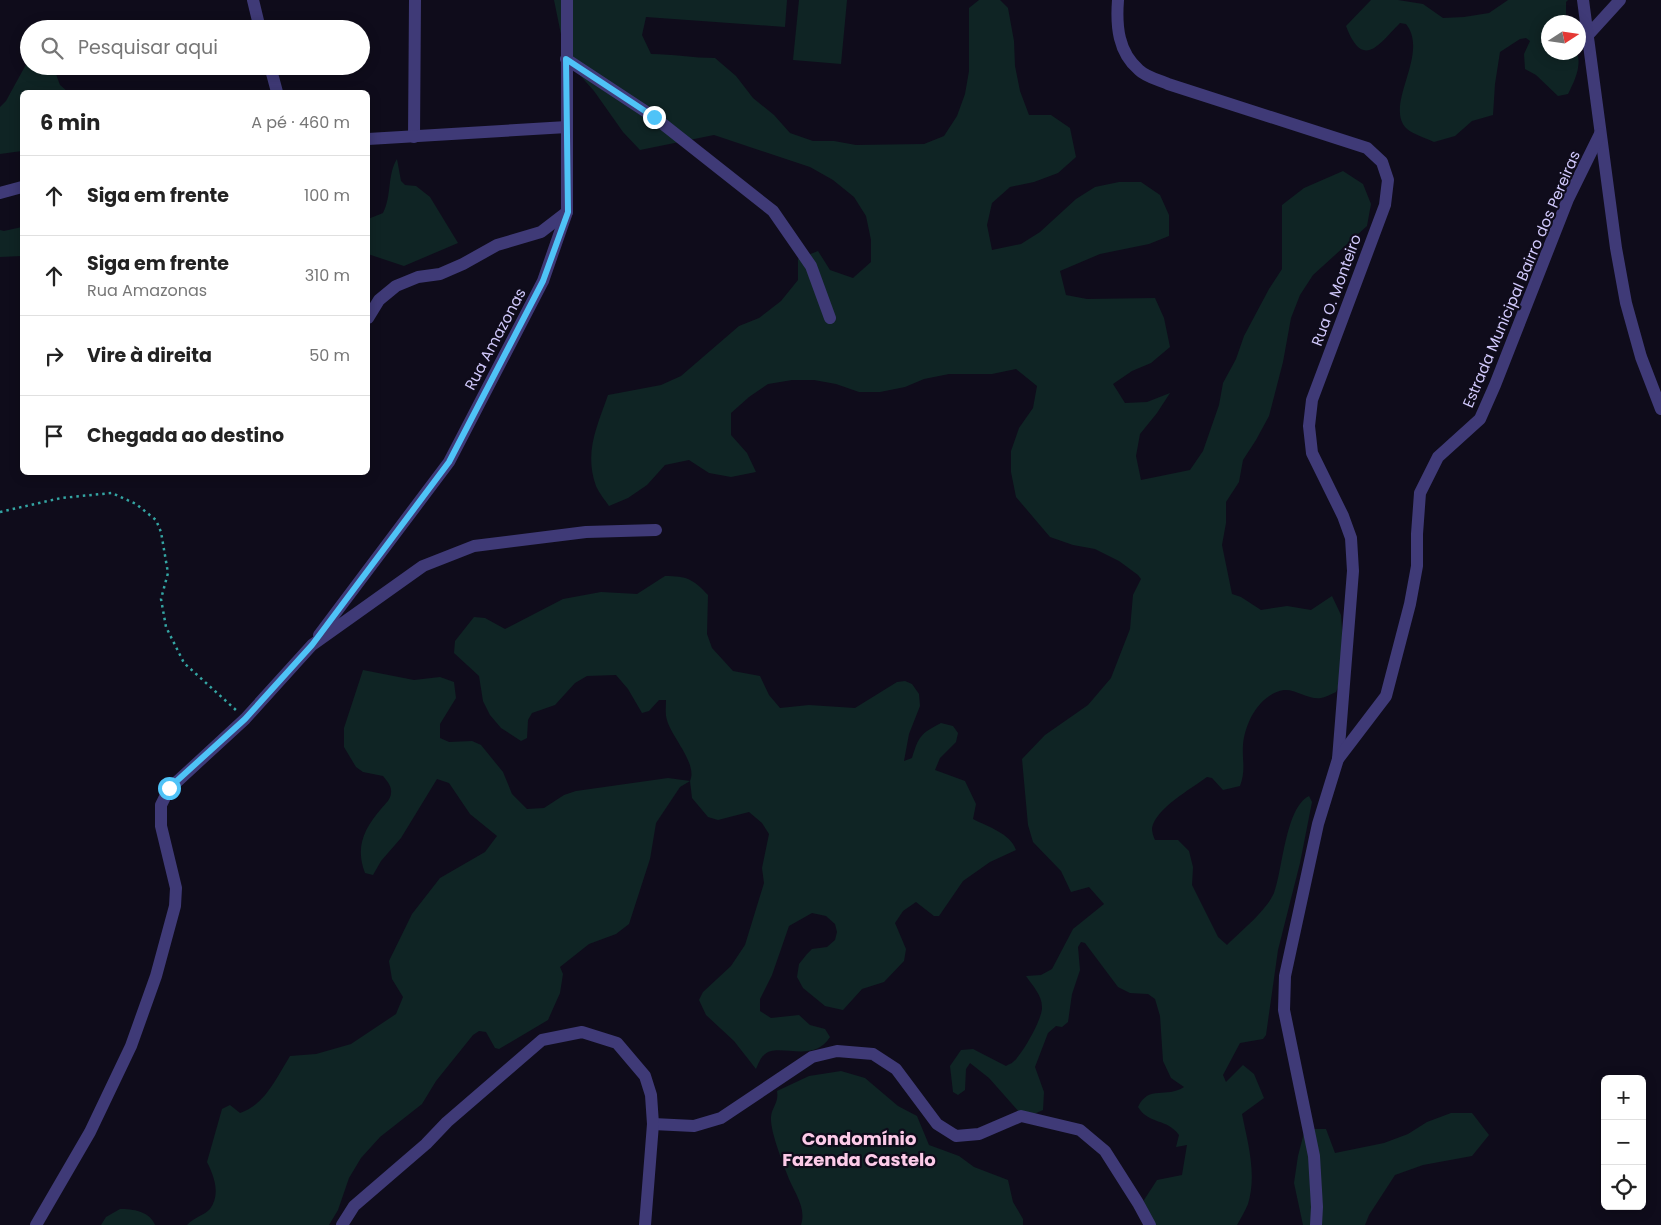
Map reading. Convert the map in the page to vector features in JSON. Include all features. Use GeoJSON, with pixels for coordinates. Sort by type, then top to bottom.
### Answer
{"type":"FeatureCollection","features":[{"type":"Feature","properties":{"kind":"street"},"geometry":{"type":"LineString","coordinates":[[253,0],[258,20]]}},
{"type":"Feature","properties":{"kind":"street"},"geometry":{"type":"LineString","coordinates":[[414,137],[415,0]]}},
{"type":"Feature","properties":{"kind":"street","name":"Rua Amazonas"},"geometry":{"type":"LineString","coordinates":[[312,645],[449,462],[543,281],[568,212],[567,0]]}},
{"type":"Feature","properties":{"kind":"street","name":"Rua O. Monteiro"},"geometry":{"type":"LineString","coordinates":[[1118,0],[1116,26],[1125,53],[1140,71],[1168,84],[1367,148],[1382,162],[1388,180],[1385,205],[1312,400],[1308,426],[1312,453],[1343,516],[1350,538],[1354,572],[1338,759]]}},
{"type":"Feature","properties":{"kind":"street"},"geometry":{"type":"LineString","coordinates":[[1583,0],[1616,248],[1626,303],[1641,357],[1661,409]]}},
{"type":"Feature","properties":{"kind":"street"},"geometry":{"type":"LineString","coordinates":[[1589,34],[1620,0]]}},
{"type":"Feature","properties":{"kind":"street"},"geometry":{"type":"LineString","coordinates":[[566,59],[654,117],[773,211],[811,266],[830,318]]}},
{"type":"Feature","properties":{"kind":"street"},"geometry":{"type":"LineString","coordinates":[[272,75],[276,90]]}},
{"type":"Feature","properties":{"kind":"street"},"geometry":{"type":"LineString","coordinates":[[370,139],[567,127]]}},
{"type":"Feature","properties":{"kind":"street","name":"Estrada Municipal Bairro dos Pereiras"},"geometry":{"type":"LineString","coordinates":[[1316,1225],[1317,1207],[1314,1156],[1284,1010],[1285,976],[1318,824],[1338,759],[1386,696],[1410,604],[1417,566],[1420,493],[1438,457],[1480,419],[1568,199],[1600,134]]}},
{"type":"Feature","properties":{"kind":"street"},"geometry":{"type":"LineString","coordinates":[[0,193],[20,188]]}},
{"type":"Feature","properties":{"kind":"street"},"geometry":{"type":"LineString","coordinates":[[370,315],[380,300],[396,286],[418,277],[440,274],[463,264],[497,245],[541,232],[568,212]]}},
{"type":"Feature","properties":{"kind":"street"},"geometry":{"type":"LineString","coordinates":[[36,1225],[90,1132],[131,1046],[158,967],[175,906],[176,888],[161,826],[161,805],[169,788],[245,719],[312,645],[423,566],[474,546],[586,532],[656,530]]}},
{"type":"Feature","properties":{"kind":"street"},"geometry":{"type":"LineString","coordinates":[[342,1225],[354,1206],[542,1040],[582,1032],[617,1043],[645,1076],[651,1095],[653,1124],[645,1225]]}},
{"type":"Feature","properties":{"kind":"street"},"geometry":{"type":"LineString","coordinates":[[653,1124],[694,1126],[721,1118],[812,1057],[837,1051],[873,1054],[896,1069],[936,1124],[956,1136],[979,1134],[1021,1116],[1080,1130],[1105,1151],[1150,1225]]}},
{"type":"Feature","properties":{"kind":"path"},"geometry":{"type":"LineString","coordinates":[[0,512],[62,498],[112,493],[136,504],[156,520],[161,532],[168,573],[161,599],[166,628],[184,663],[245,719]]}},
{"type":"Feature","properties":{"kind":"green space"},"geometry":{"type":"Polygon","coordinates":[[[554,0],[787,0],[785,27],[646,17],[642,35],[651,54],[715,58],[736,76],[753,98],[774,115],[790,133],[813,141],[834,141],[856,145],[924,144],[944,136],[957,116],[965,94],[969,71],[969,8],[979,0],[1000,0],[1008,8],[1014,41],[1015,66],[1020,91],[1029,115],[1051,115],[1070,128],[1076,157],[1058,173],[1034,182],[1010,187],[992,203],[987,225],[992,250],[1021,244],[1040,232],[1076,199],[1095,187],[1119,182],[1141,182],[1160,195],[1169,215],[1169,236],[1149,244],[1100,254],[1060,271],[1066,295],[1087,299],[1155,298],[1164,318],[1170,347],[1151,363],[1132,371],[1113,384],[1125,403],[1147,402],[1170,393],[1140,434],[1136,456],[1141,480],[1190,470],[1203,451],[1219,405],[1223,383],[1236,359],[1244,336],[1282,269],[1282,205],[1304,188],[1343,171],[1363,184],[1371,204],[1367,226],[1313,275],[1300,295],[1291,318],[1283,362],[1269,416],[1243,460],[1239,482],[1226,502],[1226,523],[1222,545],[1232,594],[1241,597],[1261,610],[1287,606],[1311,610],[1332,596],[1341,615],[1343,642],[1341,680],[1336,692],[1321,698],[1289,690],[1275,693],[1268,697],[1255,710],[1244,736],[1243,770],[1240,786],[1223,790],[1212,778],[1207,777],[1167,806],[1160,813],[1152,828],[1155,840],[1178,840],[1189,851],[1193,867],[1192,885],[1218,937],[1227,945],[1259,914],[1270,900],[1277,883],[1286,840],[1295,813],[1301,803],[1309,796],[1312,802],[1300,863],[1278,950],[1266,1035],[1263,1039],[1240,1043],[1223,1075],[1226,1082],[1243,1065],[1254,1074],[1264,1098],[1242,1114],[1251,1159],[1252,1182],[1248,1204],[1237,1225],[1146,1225],[1144,1200],[1157,1180],[1182,1175],[1187,1145],[1176,1147],[1179,1135],[1169,1126],[1147,1117],[1138,1107],[1147,1096],[1171,1092],[1184,1087],[1171,1078],[1163,1061],[1160,1016],[1155,999],[1148,994],[1130,993],[1118,987],[1085,943],[1081,942],[1078,947],[1080,970],[1072,994],[1068,1022],[1062,1027],[1056,1026],[1048,1033],[1035,1067],[1044,1092],[1043,1110],[1032,1115],[1020,1113],[989,1078],[970,1063],[966,1069],[965,1090],[958,1095],[953,1092],[950,1066],[961,1050],[973,1049],[1006,1066],[1017,1058],[1036,1027],[1042,1007],[1039,994],[1026,976],[1041,975],[1052,969],[1073,929],[1104,904],[1089,887],[1071,892],[1061,871],[1033,842],[1028,825],[1022,759],[1045,735],[1088,705],[1111,678],[1130,629],[1133,595],[1141,579],[1119,561],[1095,549],[1073,545],[1050,537],[1016,497],[1011,472],[1011,451],[1019,428],[1033,408],[1037,386],[1016,369],[992,374],[949,374],[880,392],[859,392],[836,384],[814,380],[792,380],[768,384],[731,413],[731,435],[747,453],[756,472],[731,477],[709,473],[689,460],[665,465],[647,485],[628,498],[609,506],[596,486],[591,462],[593,440],[608,395],[661,385],[681,376],[739,326],[759,318],[781,301],[798,280],[798,259],[818,251],[830,270],[853,278],[871,262],[871,240],[866,216],[854,197],[833,180],[810,167],[714,135],[640,150],[623,132],[565,54],[554,0]]]}},
{"type":"Feature","properties":{"kind":"green space"},"geometry":{"type":"Polygon","coordinates":[[[799,0],[847,0],[841,64],[793,60],[799,0]]]}},
{"type":"Feature","properties":{"kind":"green space"},"geometry":{"type":"Polygon","coordinates":[[[1371,0],[1398,0],[1423,4],[1443,18],[1489,13],[1508,0],[1568,0],[1566,2],[1566,15],[1541,15],[1541,60],[1578,60],[1578,69],[1568,94],[1558,96],[1536,75],[1525,69],[1524,54],[1530,41],[1526,38],[1520,39],[1500,52],[1493,115],[1472,121],[1455,136],[1434,142],[1406,128],[1401,118],[1400,106],[1413,50],[1412,36],[1406,24],[1400,23],[1378,45],[1372,49],[1365,50],[1352,40],[1346,26],[1371,0]]]}},
{"type":"Feature","properties":{"kind":"green space"},"geometry":{"type":"Polygon","coordinates":[[[20,75],[56,75],[60,85],[66,90],[20,90],[20,151],[0,154],[0,107],[6,101],[20,75]]]}},
{"type":"Feature","properties":{"kind":"green space"},"geometry":{"type":"Polygon","coordinates":[[[397,159],[401,181],[405,185],[416,186],[430,197],[458,243],[404,266],[370,255],[370,218],[383,213],[388,200],[394,165],[397,159]]]}},
{"type":"Feature","properties":{"kind":"green space"},"geometry":{"type":"Polygon","coordinates":[[[20,227],[20,256],[0,257],[0,230],[20,227]]]}},
{"type":"Feature","properties":{"kind":"green space"},"geometry":{"type":"Polygon","coordinates":[[[665,576],[689,580],[698,585],[708,595],[707,634],[712,648],[733,671],[760,676],[769,695],[780,708],[809,705],[855,708],[897,682],[905,681],[912,684],[919,694],[920,706],[909,734],[904,761],[912,758],[924,733],[941,723],[953,726],[958,733],[956,742],[940,758],[935,770],[965,781],[976,804],[973,819],[1004,835],[1016,850],[990,862],[963,881],[939,916],[934,916],[916,902],[903,911],[895,923],[906,949],[904,961],[884,982],[862,989],[843,1010],[825,1006],[803,988],[797,977],[799,964],[812,949],[827,947],[835,940],[837,932],[835,924],[826,916],[812,913],[789,926],[772,975],[760,999],[760,1011],[771,1018],[799,1015],[810,1025],[825,1029],[830,1037],[823,1045],[814,1050],[770,1051],[763,1056],[756,1069],[734,1041],[706,1015],[699,1000],[703,992],[731,966],[745,945],[764,883],[762,868],[769,834],[762,823],[749,812],[718,820],[708,817],[692,798],[690,767],[687,758],[669,727],[666,700],[659,700],[649,711],[642,713],[628,689],[616,675],[587,676],[575,683],[555,705],[532,713],[528,720],[527,738],[521,741],[501,728],[490,715],[483,701],[479,676],[454,653],[455,641],[474,617],[485,618],[505,629],[563,599],[601,592],[637,594],[665,576]]]}},
{"type":"Feature","properties":{"kind":"green space"},"geometry":{"type":"Polygon","coordinates":[[[363,670],[414,680],[440,677],[454,682],[456,698],[440,724],[440,738],[449,742],[472,741],[481,745],[503,772],[512,794],[527,809],[544,808],[564,795],[576,791],[668,778],[690,781],[680,787],[656,823],[650,859],[629,924],[616,934],[589,944],[560,967],[563,974],[560,993],[548,1020],[499,1049],[495,1048],[486,1032],[479,1031],[473,1035],[436,1081],[422,1104],[380,1137],[361,1158],[349,1178],[338,1210],[329,1225],[187,1225],[210,1209],[215,1197],[214,1179],[207,1162],[222,1109],[230,1105],[240,1113],[257,1104],[270,1089],[290,1056],[316,1054],[351,1044],[396,1014],[403,997],[392,979],[389,961],[412,914],[440,878],[485,852],[497,836],[470,814],[449,783],[437,779],[401,838],[381,861],[373,875],[365,873],[361,855],[363,839],[375,816],[389,799],[391,788],[383,776],[363,772],[356,767],[344,747],[344,728],[363,670]]]}},
{"type":"Feature","properties":{"kind":"green space"},"geometry":{"type":"Polygon","coordinates":[[[841,1071],[865,1078],[898,1106],[917,1116],[929,1145],[959,1156],[974,1167],[1008,1180],[1013,1202],[1023,1219],[1023,1225],[801,1225],[801,1205],[787,1174],[772,1130],[771,1117],[777,1099],[777,1091],[809,1076],[841,1071]]]}},
{"type":"Feature","properties":{"kind":"green space"},"geometry":{"type":"Polygon","coordinates":[[[1451,1113],[1472,1113],[1489,1135],[1472,1156],[1423,1165],[1395,1175],[1369,1215],[1365,1225],[1303,1225],[1294,1183],[1305,1129],[1326,1129],[1335,1153],[1384,1143],[1408,1134],[1427,1122],[1451,1113]]]}},
{"type":"Feature","properties":{"kind":"green space"},"geometry":{"type":"Polygon","coordinates":[[[120,1209],[135,1210],[145,1214],[155,1225],[101,1225],[106,1217],[120,1209]]]}},
{"type":"Feature","properties":{"kind":"district","name":"Condomínio Fazenda Castelo"},"geometry":{"type":"Point","coordinates":[859,1148]}},
{"type":"Feature","properties":{"kind":"route"},"geometry":{"type":"LineString","coordinates":[[169,788],[245,719],[312,645],[449,462],[543,281],[568,212],[566,59],[654,117]]}}]}
